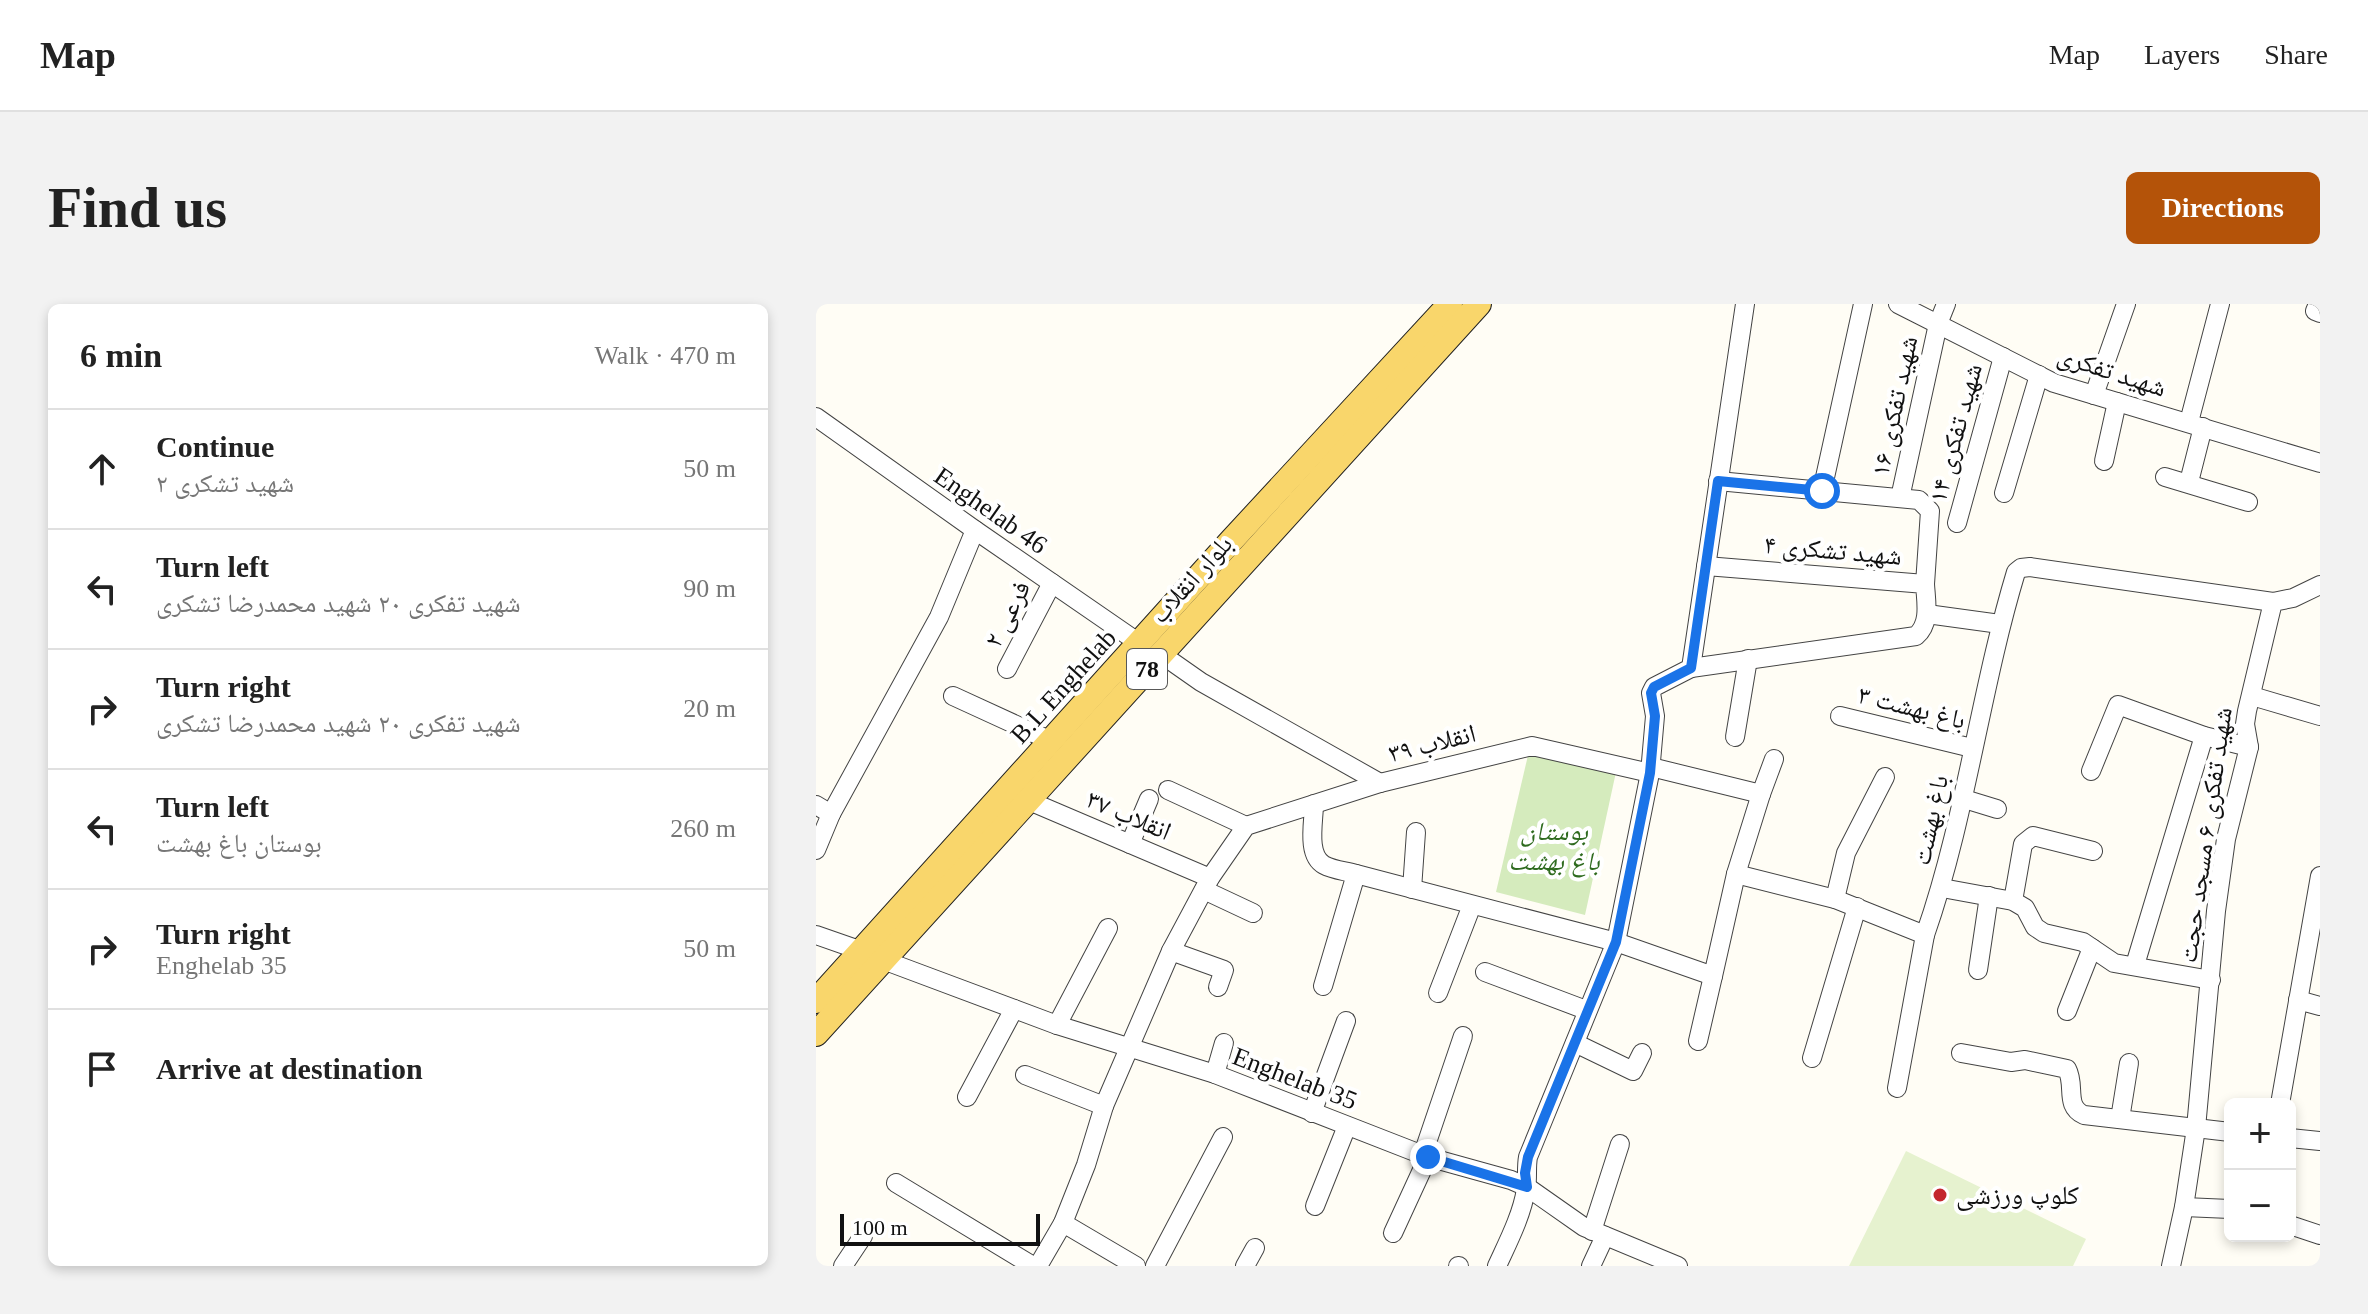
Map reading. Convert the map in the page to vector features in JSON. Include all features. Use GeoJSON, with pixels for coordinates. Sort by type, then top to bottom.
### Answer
{"type":"FeatureCollection","features":[{"type":"Feature","properties":{"kind":"main road","name":"B.L Enghelab"},"geometry":{"type":"LineString","coordinates":[[816,1001],[872,956],[986,830],[1051,741],[1150,648],[1450,304]]}},
{"type":"Feature","properties":{"kind":"main road","name":"بلوار انقلاب"},"geometry":{"type":"LineString","coordinates":[[986,830],[1027,800],[1150,648],[1479,304]]}},
{"type":"Feature","properties":{"kind":"main road","name":"78"},"geometry":{"type":"LineString","coordinates":[[816,1034],[872,956]]}},
{"type":"Feature","properties":{"kind":"street"},"geometry":{"type":"LineString","coordinates":[[1691,668],[1745,304]]}},
{"type":"Feature","properties":{"kind":"street"},"geometry":{"type":"LineString","coordinates":[[1822,491],[1863,304]]}},
{"type":"Feature","properties":{"kind":"street","name":"شهید تفکری"},"geometry":{"type":"LineString","coordinates":[[1898,304],[2054,383],[2320,463]]}},
{"type":"Feature","properties":{"kind":"street","name":"شهید تفکری ۱۶"},"geometry":{"type":"LineString","coordinates":[[1900,498],[1938,324],[1946,304]]}},
{"type":"Feature","properties":{"kind":"street"},"geometry":{"type":"LineString","coordinates":[[2094,395],[2126,304]]}},
{"type":"Feature","properties":{"kind":"street"},"geometry":{"type":"LineString","coordinates":[[2189,482],[2196,425],[2220,304]]}},
{"type":"Feature","properties":{"kind":"street"},"geometry":{"type":"LineString","coordinates":[[2318,304],[2315,311],[2320,313]]}},
{"type":"Feature","properties":{"kind":"street","name":"شهید تفکری ۱۴"},"geometry":{"type":"LineString","coordinates":[[1957,523],[2003,357]]}},
{"type":"Feature","properties":{"kind":"street"},"geometry":{"type":"LineString","coordinates":[[2004,493],[2039,375]]}},
{"type":"Feature","properties":{"kind":"street"},"geometry":{"type":"LineString","coordinates":[[2104,461],[2117,402]]}},
{"type":"Feature","properties":{"kind":"street","name":"Enghelab 46"},"geometry":{"type":"LineString","coordinates":[[816,417],[975,530],[1150,648]]}},
{"type":"Feature","properties":{"kind":"street"},"geometry":{"type":"LineString","coordinates":[[2165,477],[2248,502]]}},
{"type":"Feature","properties":{"kind":"street"},"geometry":{"type":"LineString","coordinates":[[1718,481],[1919,500],[1930,511],[1925,584]]}},
{"type":"Feature","properties":{"kind":"street"},"geometry":{"type":"LineString","coordinates":[[816,850],[823,809],[939,617],[975,530]]}},
{"type":"Feature","properties":{"kind":"street","name":"شهید تشکری ۴"},"geometry":{"type":"LineString","coordinates":[[1706,566],[1925,584],[1927,614]]}},
{"type":"Feature","properties":{"kind":"street","name":"باغ بهشت"},"geometry":{"type":"LineString","coordinates":[[1897,1088],[1925,935],[1942,888],[2000,624],[2016,572],[2030,567],[2273,602]]}},
{"type":"Feature","properties":{"kind":"street","name":"فرعی ۲"},"geometry":{"type":"LineString","coordinates":[[1007,669],[1052,583]]}},
{"type":"Feature","properties":{"kind":"street"},"geometry":{"type":"LineString","coordinates":[[2273,602],[2293,598],[2320,585]]}},
{"type":"Feature","properties":{"kind":"street","name":"شهید تفکری ۶ مسجد حجت"},"geometry":{"type":"LineString","coordinates":[[2171,1266],[2196,1128],[2216,911],[2226,839],[2249,747],[2245,724],[2273,602]]}},
{"type":"Feature","properties":{"kind":"street"},"geometry":{"type":"LineString","coordinates":[[1497,1266],[1527,1187],[1525,1173],[1528,1157],[1616,942],[1650,770],[1655,716],[1651,693],[1654,687],[1691,668],[1916,636],[1927,614],[2000,624]]}},
{"type":"Feature","properties":{"kind":"street","name":"انقلاب ۳۹"},"geometry":{"type":"LineString","coordinates":[[1150,648],[1201,682],[1380,783],[1532,746],[1761,794]]}},
{"type":"Feature","properties":{"kind":"street"},"geometry":{"type":"LineString","coordinates":[[1735,737],[1748,659]]}},
{"type":"Feature","properties":{"kind":"street"},"geometry":{"type":"LineString","coordinates":[[953,696],[1051,741]]}},
{"type":"Feature","properties":{"kind":"street"},"geometry":{"type":"LineString","coordinates":[[2252,696],[2320,716]]}},
{"type":"Feature","properties":{"kind":"street"},"geometry":{"type":"LineString","coordinates":[[2091,771],[2118,705],[2204,736],[2249,747]]}},
{"type":"Feature","properties":{"kind":"street","name":"باغ بهشت ۳"},"geometry":{"type":"LineString","coordinates":[[1840,716],[1972,748]]}},
{"type":"Feature","properties":{"kind":"street"},"geometry":{"type":"LineString","coordinates":[[2135,965],[2204,736]]}},
{"type":"Feature","properties":{"kind":"street"},"geometry":{"type":"LineString","coordinates":[[1698,1041],[1736,874],[1774,759]]}},
{"type":"Feature","properties":{"kind":"street"},"geometry":{"type":"LineString","coordinates":[[1835,899],[1846,853],[1885,777]]}},
{"type":"Feature","properties":{"kind":"street"},"geometry":{"type":"LineString","coordinates":[[896,1183],[1035,1266],[1063,1223],[1086,1165],[1104,1106],[1171,951],[1207,884],[1246,826],[1380,783]]}},
{"type":"Feature","properties":{"kind":"street"},"geometry":{"type":"LineString","coordinates":[[1168,790],[1246,826]]}},
{"type":"Feature","properties":{"kind":"street"},"geometry":{"type":"LineString","coordinates":[[1961,798],[1997,809]]}},
{"type":"Feature","properties":{"kind":"street"},"geometry":{"type":"LineString","coordinates":[[1130,844],[1149,799]]}},
{"type":"Feature","properties":{"kind":"street","name":"انقلاب ۳۷"},"geometry":{"type":"LineString","coordinates":[[1027,800],[1130,844],[1207,884],[1253,913]]}},
{"type":"Feature","properties":{"kind":"street"},"geometry":{"type":"LineString","coordinates":[[1314,804],[1313,846],[1317,860],[1325,866],[1616,942],[1713,976]]}},
{"type":"Feature","properties":{"kind":"street"},"geometry":{"type":"LineString","coordinates":[[1412,889],[1416,832]]}},
{"type":"Feature","properties":{"kind":"street"},"geometry":{"type":"LineString","coordinates":[[2013,901],[2023,844],[2027,839],[2033,836],[2093,851]]}},
{"type":"Feature","properties":{"kind":"street"},"geometry":{"type":"LineString","coordinates":[[1323,986],[1356,874]]}},
{"type":"Feature","properties":{"kind":"street"},"geometry":{"type":"LineString","coordinates":[[1736,874],[1835,899],[1925,935]]}},
{"type":"Feature","properties":{"kind":"street"},"geometry":{"type":"LineString","coordinates":[[2281,1098],[2320,876]]}},
{"type":"Feature","properties":{"kind":"street"},"geometry":{"type":"LineString","coordinates":[[1942,888],[2013,901],[2025,908],[2035,927],[2044,933],[2083,942],[2114,963],[2211,980]]}},
{"type":"Feature","properties":{"kind":"street"},"geometry":{"type":"LineString","coordinates":[[1978,970],[1989,896]]}},
{"type":"Feature","properties":{"kind":"street"},"geometry":{"type":"LineString","coordinates":[[1438,993],[1472,905]]}},
{"type":"Feature","properties":{"kind":"street"},"geometry":{"type":"LineString","coordinates":[[1812,1058],[1857,907]]}},
{"type":"Feature","properties":{"kind":"street"},"geometry":{"type":"LineString","coordinates":[[1057,1025],[1108,928]]}},
{"type":"Feature","properties":{"kind":"street","name":"Enghelab 35"},"geometry":{"type":"LineString","coordinates":[[816,935],[1057,1025],[1215,1074],[1425,1155],[1527,1187],[1599,1234],[1671,1265]]}},
{"type":"Feature","properties":{"kind":"street"},"geometry":{"type":"LineString","coordinates":[[2067,1011],[2092,948]]}},
{"type":"Feature","properties":{"kind":"street"},"geometry":{"type":"LineString","coordinates":[[1171,951],[1224,970],[1218,987]]}},
{"type":"Feature","properties":{"kind":"street"},"geometry":{"type":"LineString","coordinates":[[1485,972],[1586,1010]]}},
{"type":"Feature","properties":{"kind":"street"},"geometry":{"type":"LineString","coordinates":[[2298,1000],[2320,1006]]}},
{"type":"Feature","properties":{"kind":"street"},"geometry":{"type":"LineString","coordinates":[[967,1097],[1014,1009]]}},
{"type":"Feature","properties":{"kind":"street"},"geometry":{"type":"LineString","coordinates":[[1312,1113],[1346,1021]]}},
{"type":"Feature","properties":{"kind":"street"},"geometry":{"type":"LineString","coordinates":[[1393,1233],[1425,1155],[1463,1036]]}},
{"type":"Feature","properties":{"kind":"street"},"geometry":{"type":"LineString","coordinates":[[1215,1074],[1224,1043]]}},
{"type":"Feature","properties":{"kind":"street"},"geometry":{"type":"LineString","coordinates":[[1575,1043],[1630,1080],[1642,1053]]}},
{"type":"Feature","properties":{"kind":"street"},"geometry":{"type":"LineString","coordinates":[[1961,1053],[2011,1062],[2025,1060],[2067,1069],[2072,1079],[2072,1103],[2076,1112],[2084,1115],[2224,1131]]}},
{"type":"Feature","properties":{"kind":"street"},"geometry":{"type":"LineString","coordinates":[[2120,1119],[2129,1063]]}},
{"type":"Feature","properties":{"kind":"street"},"geometry":{"type":"LineString","coordinates":[[1025,1075],[1104,1106]]}},
{"type":"Feature","properties":{"kind":"street"},"geometry":{"type":"LineString","coordinates":[[1315,1206],[1347,1126]]}},
{"type":"Feature","properties":{"kind":"street"},"geometry":{"type":"LineString","coordinates":[[1155,1266],[1223,1137]]}},
{"type":"Feature","properties":{"kind":"street"},"geometry":{"type":"LineString","coordinates":[[2296,1139],[2320,1141]]}},
{"type":"Feature","properties":{"kind":"street"},"geometry":{"type":"LineString","coordinates":[[1591,1266],[1620,1144]]}},
{"type":"Feature","properties":{"kind":"street"},"geometry":{"type":"LineString","coordinates":[[2184,1207],[2224,1209]]}},
{"type":"Feature","properties":{"kind":"street"},"geometry":{"type":"LineString","coordinates":[[1063,1223],[1136,1266]]}},
{"type":"Feature","properties":{"kind":"street"},"geometry":{"type":"LineString","coordinates":[[2296,1227],[2320,1235]]}},
{"type":"Feature","properties":{"kind":"street"},"geometry":{"type":"LineString","coordinates":[[843,1266],[863,1236]]}},
{"type":"Feature","properties":{"kind":"street"},"geometry":{"type":"LineString","coordinates":[[1245,1266],[1255,1248]]}},
{"type":"Feature","properties":{"kind":"green space","name":"بوستان باغ بهشت"},"geometry":{"type":"Polygon","coordinates":[[[1529,751],[1616,772],[1585,915],[1496,892],[1529,751]]]}},
{"type":"Feature","properties":{"kind":"green space","name":"کلوپ ورزشی"},"geometry":{"type":"Polygon","coordinates":[[[1906,1151],[2086,1239],[2073,1266],[1849,1266],[1906,1151]]]}},
{"type":"Feature","properties":{"kind":"place","name":"کلوپ ورزشی"},"geometry":{"type":"Point","coordinates":[1940,1195]}},
{"type":"Feature","properties":{"kind":"route"},"geometry":{"type":"LineString","coordinates":[[1428,1157],[1527,1187],[1525,1173],[1528,1157],[1616,942],[1650,773],[1655,716],[1651,693],[1654,687],[1691,668],[1718,481],[1822,491]]}}]}
